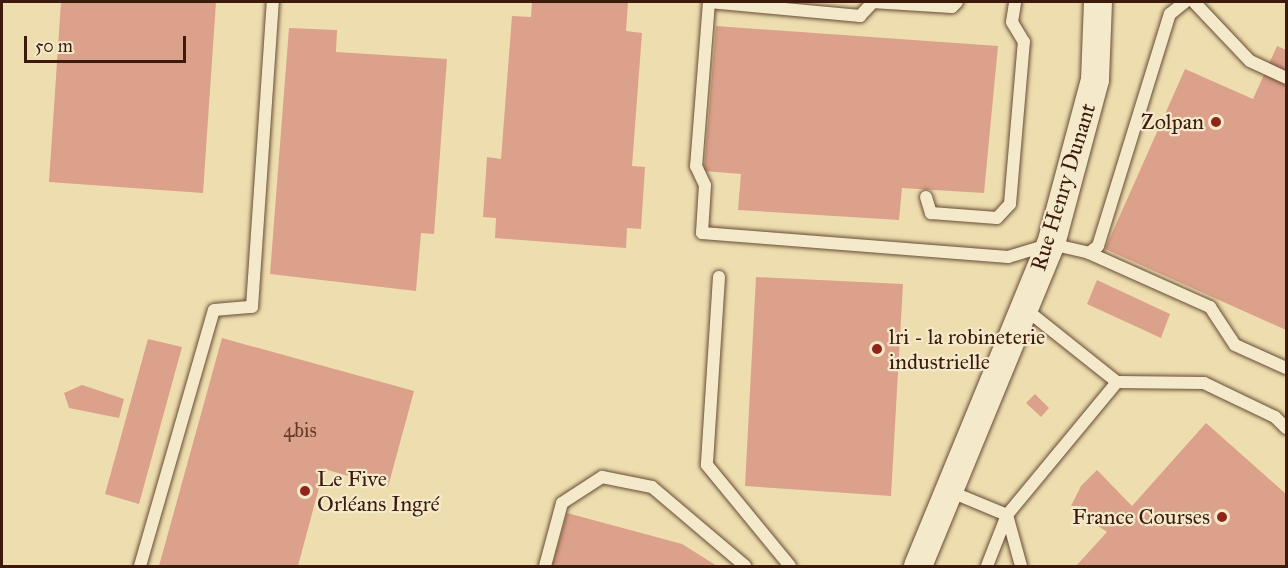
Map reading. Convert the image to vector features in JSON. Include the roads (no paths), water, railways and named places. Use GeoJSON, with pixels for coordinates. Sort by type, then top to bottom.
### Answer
{"type":"FeatureCollection","features":[{"type":"Feature","properties":{"kind":"street","name":"Rue Henry Dunant"},"geometry":{"type":"LineString","coordinates":[[918,567],[1051,244],[1095,80],[1098,2]]}},
{"type":"Feature","properties":{"kind":"lane"},"geometry":{"type":"LineString","coordinates":[[140,567],[214,310],[252,307],[273,2]]}},
{"type":"Feature","properties":{"kind":"lane"},"geometry":{"type":"LineString","coordinates":[[957,2],[952,7],[872,2],[860,16],[709,2],[696,166],[705,185],[702,233],[1008,257],[1051,244],[1089,253],[1210,307],[1235,345],[1287,368]]}},
{"type":"Feature","properties":{"kind":"lane"},"geometry":{"type":"LineString","coordinates":[[926,196],[930,213],[997,218],[1010,204],[1024,42],[1012,22],[1015,2]]}},
{"type":"Feature","properties":{"kind":"lane"},"geometry":{"type":"LineString","coordinates":[[1089,253],[1098,246],[1170,14],[1185,2]]}},
{"type":"Feature","properties":{"kind":"lane"},"geometry":{"type":"LineString","coordinates":[[1194,2],[1250,61],[1287,78]]}},
{"type":"Feature","properties":{"kind":"lane"},"geometry":{"type":"LineString","coordinates":[[719,277],[707,465],[790,567]]}},
{"type":"Feature","properties":{"kind":"lane"},"geometry":{"type":"LineString","coordinates":[[1024,308],[1117,382],[1204,383],[1275,417],[1287,428]]}},
{"type":"Feature","properties":{"kind":"lane"},"geometry":{"type":"LineString","coordinates":[[987,567],[1007,515],[1117,382]]}},
{"type":"Feature","properties":{"kind":"lane"},"geometry":{"type":"LineString","coordinates":[[544,567],[562,503],[602,477],[652,487],[745,567]]}},
{"type":"Feature","properties":{"kind":"lane"},"geometry":{"type":"LineString","coordinates":[[949,491],[1007,515]]}},
{"type":"Feature","properties":{"kind":"lane"},"geometry":{"type":"LineString","coordinates":[[1007,515],[1021,567]]}},
{"type":"Feature","properties":{"kind":"place","name":"Zolpan"},"geometry":{"type":"Point","coordinates":[1216,122]}},
{"type":"Feature","properties":{"kind":"place","name":"lri - la robineterie industrielle"},"geometry":{"type":"Point","coordinates":[877,349]}},
{"type":"Feature","properties":{"kind":"place","name":"Le Five Orléans Ingré"},"geometry":{"type":"Point","coordinates":[305,491]}},
{"type":"Feature","properties":{"kind":"place","name":"France Courses"},"geometry":{"type":"Point","coordinates":[1222,517]}}]}
